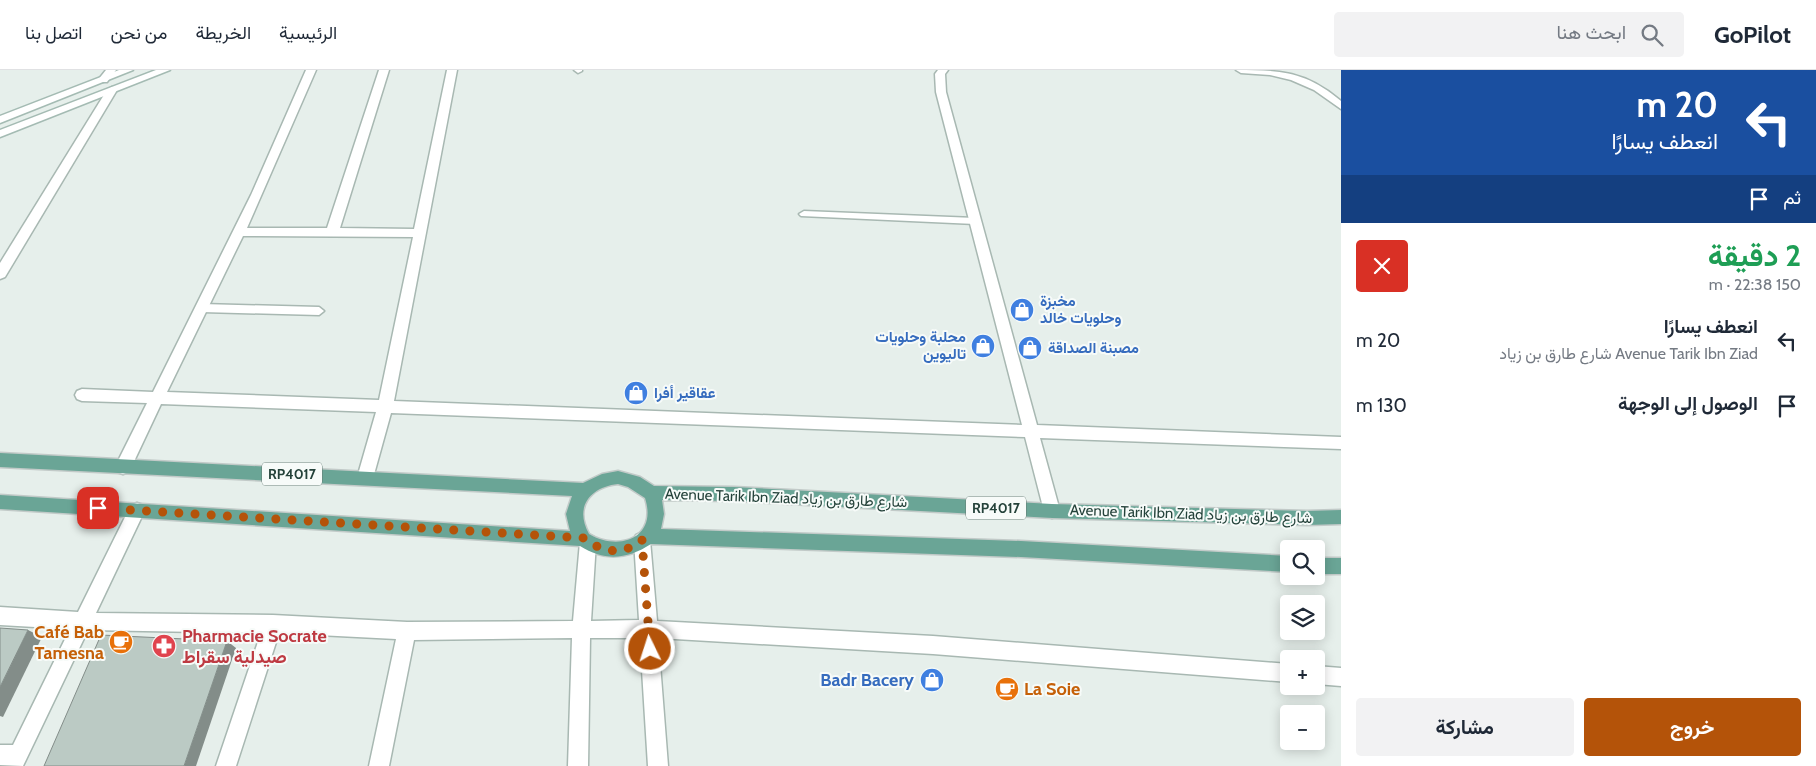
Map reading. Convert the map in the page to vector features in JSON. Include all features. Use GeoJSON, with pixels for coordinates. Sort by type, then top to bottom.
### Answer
{"type":"FeatureCollection","features":[{"type":"Feature","properties":{"kind":"main road","name":"Avenue Tarik Ibn Ziad شارع طارق بن زياد"},"geometry":{"type":"LineString","coordinates":[[0,460],[585,490],[601,480],[619,477],[637,481],[650,493],[734,494],[1052,511],[1341,518]]}},
{"type":"Feature","properties":{"kind":"main road"},"geometry":{"type":"LineString","coordinates":[[585,490],[577,500],[574,512],[575,524],[586,540],[595,547],[614,551],[634,547],[645,538],[654,525],[657,514],[656,503],[650,493]]}},
{"type":"Feature","properties":{"kind":"main road"},"geometry":{"type":"LineString","coordinates":[[0,502],[586,540]]}},
{"type":"Feature","properties":{"kind":"main road"},"geometry":{"type":"LineString","coordinates":[[645,538],[1021,549],[1280,563]]}},
{"type":"Feature","properties":{"kind":"main road"},"geometry":{"type":"LineString","coordinates":[[1325,566],[1341,566]]}},
{"type":"Feature","properties":{"kind":"street"},"geometry":{"type":"LineString","coordinates":[[103,80],[111,70]]}},
{"type":"Feature","properties":{"kind":"street"},"geometry":{"type":"LineString","coordinates":[[0,120],[128,70]]}},
{"type":"Feature","properties":{"kind":"street"},"geometry":{"type":"LineString","coordinates":[[0,134],[165,70]]}},
{"type":"Feature","properties":{"kind":"street"},"geometry":{"type":"LineString","coordinates":[[123,467],[239,232],[311,70]]}},
{"type":"Feature","properties":{"kind":"street"},"geometry":{"type":"LineString","coordinates":[[332,233],[384,70]]}},
{"type":"Feature","properties":{"kind":"street"},"geometry":{"type":"LineString","coordinates":[[365,478],[385,407],[452,70]]}},
{"type":"Feature","properties":{"kind":"street"},"geometry":{"type":"LineString","coordinates":[[943,70],[940,74],[941,92],[1052,511]]}},
{"type":"Feature","properties":{"kind":"street"},"geometry":{"type":"LineString","coordinates":[[1241,70],[1284,74],[1304,80],[1317,86],[1341,106]]}},
{"type":"Feature","properties":{"kind":"street"},"geometry":{"type":"LineString","coordinates":[[0,274],[112,90]]}},
{"type":"Feature","properties":{"kind":"street"},"geometry":{"type":"LineString","coordinates":[[239,232],[419,233]]}},
{"type":"Feature","properties":{"kind":"street"},"geometry":{"type":"LineString","coordinates":[[82,395],[1341,443]]}},
{"type":"Feature","properties":{"kind":"street"},"geometry":{"type":"LineString","coordinates":[[11,759],[82,621],[136,510]]}},
{"type":"Feature","properties":{"kind":"street"},"geometry":{"type":"LineString","coordinates":[[645,538],[658,766]]}},
{"type":"Feature","properties":{"kind":"street"},"geometry":{"type":"LineString","coordinates":[[578,766],[581,628],[586,540]]}},
{"type":"Feature","properties":{"kind":"street"},"geometry":{"type":"LineString","coordinates":[[0,616],[82,621],[274,624],[407,631],[581,628],[649,630],[933,645],[1280,671]]}},
{"type":"Feature","properties":{"kind":"street"},"geometry":{"type":"LineString","coordinates":[[226,766],[274,624]]}},
{"type":"Feature","properties":{"kind":"street"},"geometry":{"type":"LineString","coordinates":[[379,766],[407,631]]}},
{"type":"Feature","properties":{"kind":"street"},"geometry":{"type":"LineString","coordinates":[[1325,675],[1341,676]]}},
{"type":"Feature","properties":{"kind":"lane"},"geometry":{"type":"LineString","coordinates":[[804,214],[975,221]]}},
{"type":"Feature","properties":{"kind":"lane"},"geometry":{"type":"LineString","coordinates":[[202,308],[319,311]]}},
{"type":"Feature","properties":{"kind":"building"},"geometry":{"type":"Polygon","coordinates":[[[0,628],[28,630],[0,687],[0,628]]]}},
{"type":"Feature","properties":{"kind":"building"},"geometry":{"type":"Polygon","coordinates":[[[101,635],[227,641],[184,766],[44,766],[101,635]]]}},
{"type":"Feature","properties":{"kind":"place","name":"مخبزة وحلويات خالد"},"geometry":{"type":"Point","coordinates":[1022,310]}},
{"type":"Feature","properties":{"kind":"place","name":"محلبة وحلويات تاليوين"},"geometry":{"type":"Point","coordinates":[983,346]}},
{"type":"Feature","properties":{"kind":"place","name":"مصبنة الصداقة"},"geometry":{"type":"Point","coordinates":[1030,348]}},
{"type":"Feature","properties":{"kind":"place","name":"عقاقير أفرا"},"geometry":{"type":"Point","coordinates":[636,393]}},
{"type":"Feature","properties":{"kind":"place","name":"Café Bab Tamesna"},"geometry":{"type":"Point","coordinates":[121,642]}},
{"type":"Feature","properties":{"kind":"place","name":"Pharmacie Socrate صيدلية سقراط"},"geometry":{"type":"Point","coordinates":[164,646]}},
{"type":"Feature","properties":{"kind":"place","name":"Badr Bacery"},"geometry":{"type":"Point","coordinates":[932,680]}},
{"type":"Feature","properties":{"kind":"place","name":"La Soie"},"geometry":{"type":"Point","coordinates":[1007,689]}},
{"type":"Feature","properties":{"kind":"route"},"geometry":{"type":"LineString","coordinates":[[98,508],[584,538],[595,547],[614,551],[634,547],[642,540],[650,649]]}}]}
